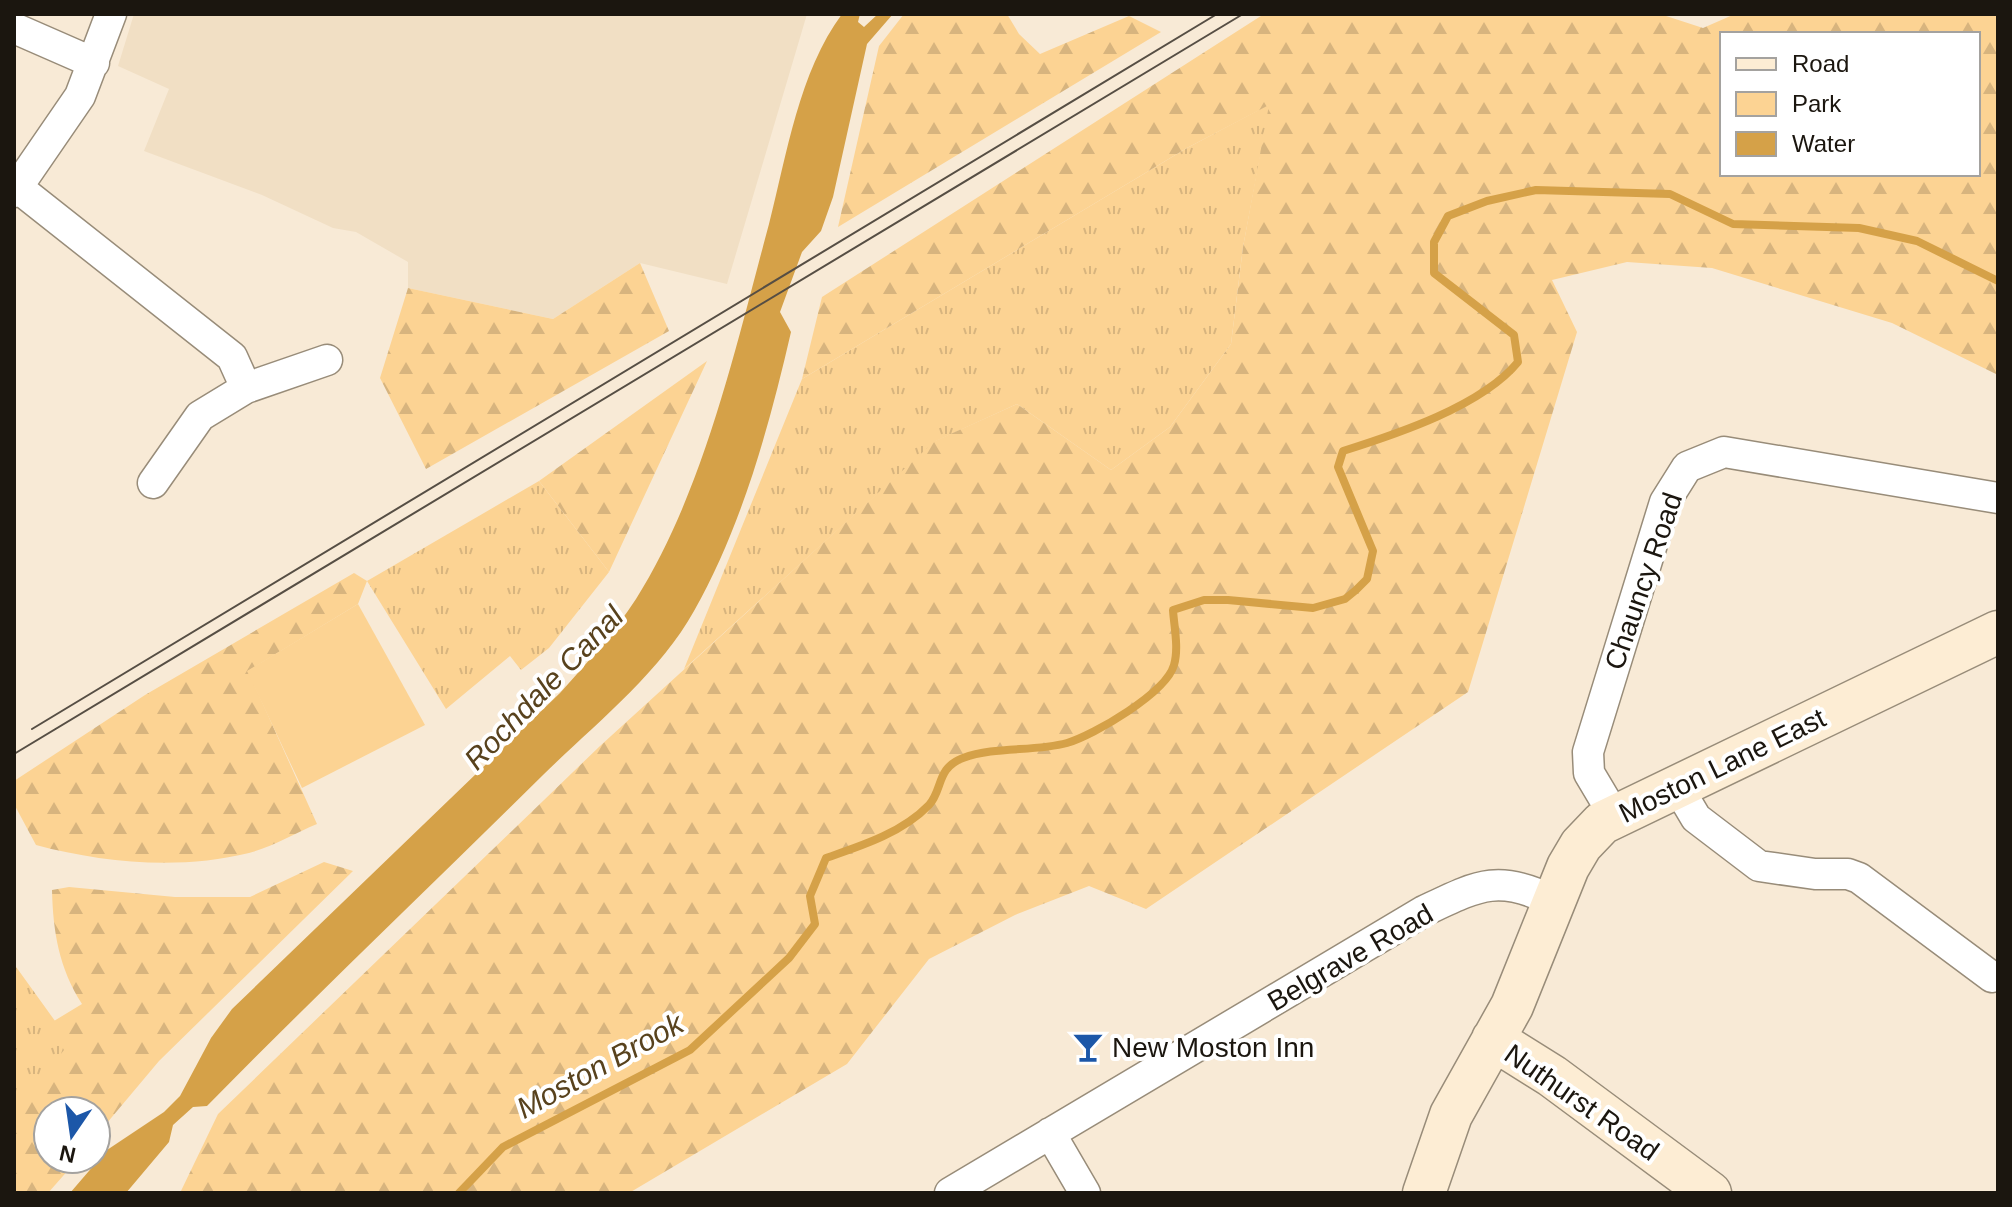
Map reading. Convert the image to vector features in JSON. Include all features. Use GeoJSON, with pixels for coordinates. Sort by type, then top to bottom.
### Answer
{"type":"FeatureCollection","features":[{"type":"Feature","properties":{"kind":"street"},"geometry":{"type":"LineString","coordinates":[[111,14],[80,96],[16,189],[232,357],[246,388]]}},
{"type":"Feature","properties":{"kind":"street"},"geometry":{"type":"LineString","coordinates":[[14,28],[94,63]]}},
{"type":"Feature","properties":{"kind":"street"},"geometry":{"type":"LineString","coordinates":[[153,483],[200,416],[246,388],[327,360]]}},
{"type":"Feature","properties":{"kind":"street","name":"Chauncy Road"},"geometry":{"type":"LineString","coordinates":[[1614,815],[1589,773],[1588,752],[1665,502],[1687,467],[1724,452],[1998,498]]}},
{"type":"Feature","properties":{"kind":"street","name":"Moston Lane East"},"geometry":{"type":"LineString","coordinates":[[1424,1193],[1451,1115],[1512,1006],[1553,901],[1581,845],[1614,815],[1998,632]]}},
{"type":"Feature","properties":{"kind":"street"},"geometry":{"type":"LineString","coordinates":[[1677,786],[1696,818],[1759,866],[1859,878],[1991,977]]}},
{"type":"Feature","properties":{"kind":"street","name":"Belgrave Road"},"geometry":{"type":"LineString","coordinates":[[950,1193],[1448,900],[1492,885],[1514,883],[1553,901]]}},
{"type":"Feature","properties":{"kind":"street","name":"Nuthurst Road"},"geometry":{"type":"LineString","coordinates":[[1493,1039],[1552,1076],[1710,1193]]}},
{"type":"Feature","properties":{"kind":"street"},"geometry":{"type":"LineString","coordinates":[[1050,1133],[1085,1193]]}},
{"type":"Feature","properties":{"kind":"shaded area"},"geometry":{"type":"Polygon","coordinates":[[[134,14],[807,14],[727,284],[640,263],[553,319],[408,288],[408,262],[356,232],[333,228],[262,195],[144,151],[169,89],[118,66],[134,14]]]}},
{"type":"Feature","properties":{"kind":"green space"},"geometry":{"type":"Polygon","coordinates":[[[904,14],[1007,14],[1019,34],[1040,54],[1129,16],[1161,32],[838,227],[879,46],[904,14]]]}},
{"type":"Feature","properties":{"kind":"green space"},"geometry":{"type":"Polygon","coordinates":[[[1264,14],[1660,14],[1703,28],[1735,14],[1998,14],[1998,375],[1892,323],[1712,268],[1627,262],[1552,280],[1577,332],[1468,692],[1146,909],[1089,886],[1015,915],[929,959],[847,1064],[629,1193],[180,1193],[218,1114],[600,746],[935,441],[1017,404],[1111,470],[1170,427],[1231,344],[1243,247],[1269,105],[1187,148],[802,379],[822,297],[1264,14]]]}},
{"type":"Feature","properties":{"kind":"green space"},"geometry":{"type":"Polygon","coordinates":[[[1270,104],[1243,247],[1231,344],[1170,427],[1111,470],[1017,404],[936,441],[684,669],[802,379],[1187,148],[1270,104]]]}},
{"type":"Feature","properties":{"kind":"green space"},"geometry":{"type":"Polygon","coordinates":[[[640,263],[669,331],[426,469],[380,378],[408,288],[553,319],[640,263]]]}},
{"type":"Feature","properties":{"kind":"green space"},"geometry":{"type":"Polygon","coordinates":[[[707,361],[609,572],[539,481],[707,361]]]}},
{"type":"Feature","properties":{"kind":"green space"},"geometry":{"type":"Polygon","coordinates":[[[539,481],[609,572],[549,648],[521,670],[510,656],[446,709],[367,581],[539,481]]]}},
{"type":"Feature","properties":{"kind":"green space"},"geometry":{"type":"Polygon","coordinates":[[[354,573],[367,581],[358,604],[248,671],[317,824],[249,853],[196,861],[115,860],[36,845],[14,804],[14,781],[145,695],[354,573]]]}},
{"type":"Feature","properties":{"kind":"green space"},"geometry":{"type":"Polygon","coordinates":[[[358,604],[425,725],[302,788],[247,671],[358,604]]]}},
{"type":"Feature","properties":{"kind":"green space"},"geometry":{"type":"Polygon","coordinates":[[[324,862],[353,871],[159,1061],[112,1117],[112,1095],[32,1095],[32,1175],[64,1175],[48,1193],[14,1193],[14,1114],[64,1050],[49,1024],[82,1004],[68,977],[59,949],[52,890],[69,887],[175,897],[250,897],[324,862]]]}},
{"type":"Feature","properties":{"kind":"green space"},"geometry":{"type":"Polygon","coordinates":[[[14,964],[86,1064],[61,1095],[32,1095],[32,1146],[14,1186],[14,964]]]}},
{"type":"Feature","properties":{"kind":"water"},"geometry":{"type":"Polygon","coordinates":[[[842,14],[860,14],[858,22],[864,27],[878,14],[893,14],[867,44],[833,197],[821,231],[802,252],[780,312],[791,332],[773,404],[740,510],[711,579],[680,634],[624,698],[207,1106],[193,1107],[173,1125],[169,1142],[126,1193],[70,1193],[85,1175],[112,1175],[112,1147],[164,1112],[180,1096],[211,1038],[232,1009],[560,693],[636,599],[681,512],[716,417],[796,114],[827,37],[842,14]]]}},
{"type":"Feature","properties":{"kind":"waterway","name":"Moston Brook"},"geometry":{"type":"LineString","coordinates":[[459,1193],[503,1147],[690,1050],[789,958],[815,924],[810,896],[826,858],[880,838],[918,815],[929,805],[944,773],[954,762],[975,754],[1067,743],[1111,722],[1144,700],[1158,688],[1174,665],[1173,610],[1204,600],[1313,608],[1345,599],[1356,590],[1367,579],[1373,551],[1338,467],[1343,451],[1413,427],[1461,405],[1502,378],[1518,362],[1514,335],[1434,273],[1434,242],[1448,216],[1487,201],[1536,190],[1670,194],[1733,224],[1859,228],[1917,241],[1998,281]]}},
{"type":"Feature","properties":{"kind":"tram line"},"geometry":{"type":"LineString","coordinates":[[32,729],[1217,14]]}},
{"type":"Feature","properties":{"kind":"tram line"},"geometry":{"type":"LineString","coordinates":[[14,754],[1243,14]]}},
{"type":"Feature","properties":{"kind":"place","name":"New Moston Inn"},"geometry":{"type":"Point","coordinates":[1088,1047]}},
{"type":"Feature","properties":{"kind":"water label","name":"Rochdale Canal"},"geometry":{"type":"Point","coordinates":[544,688]}}]}
